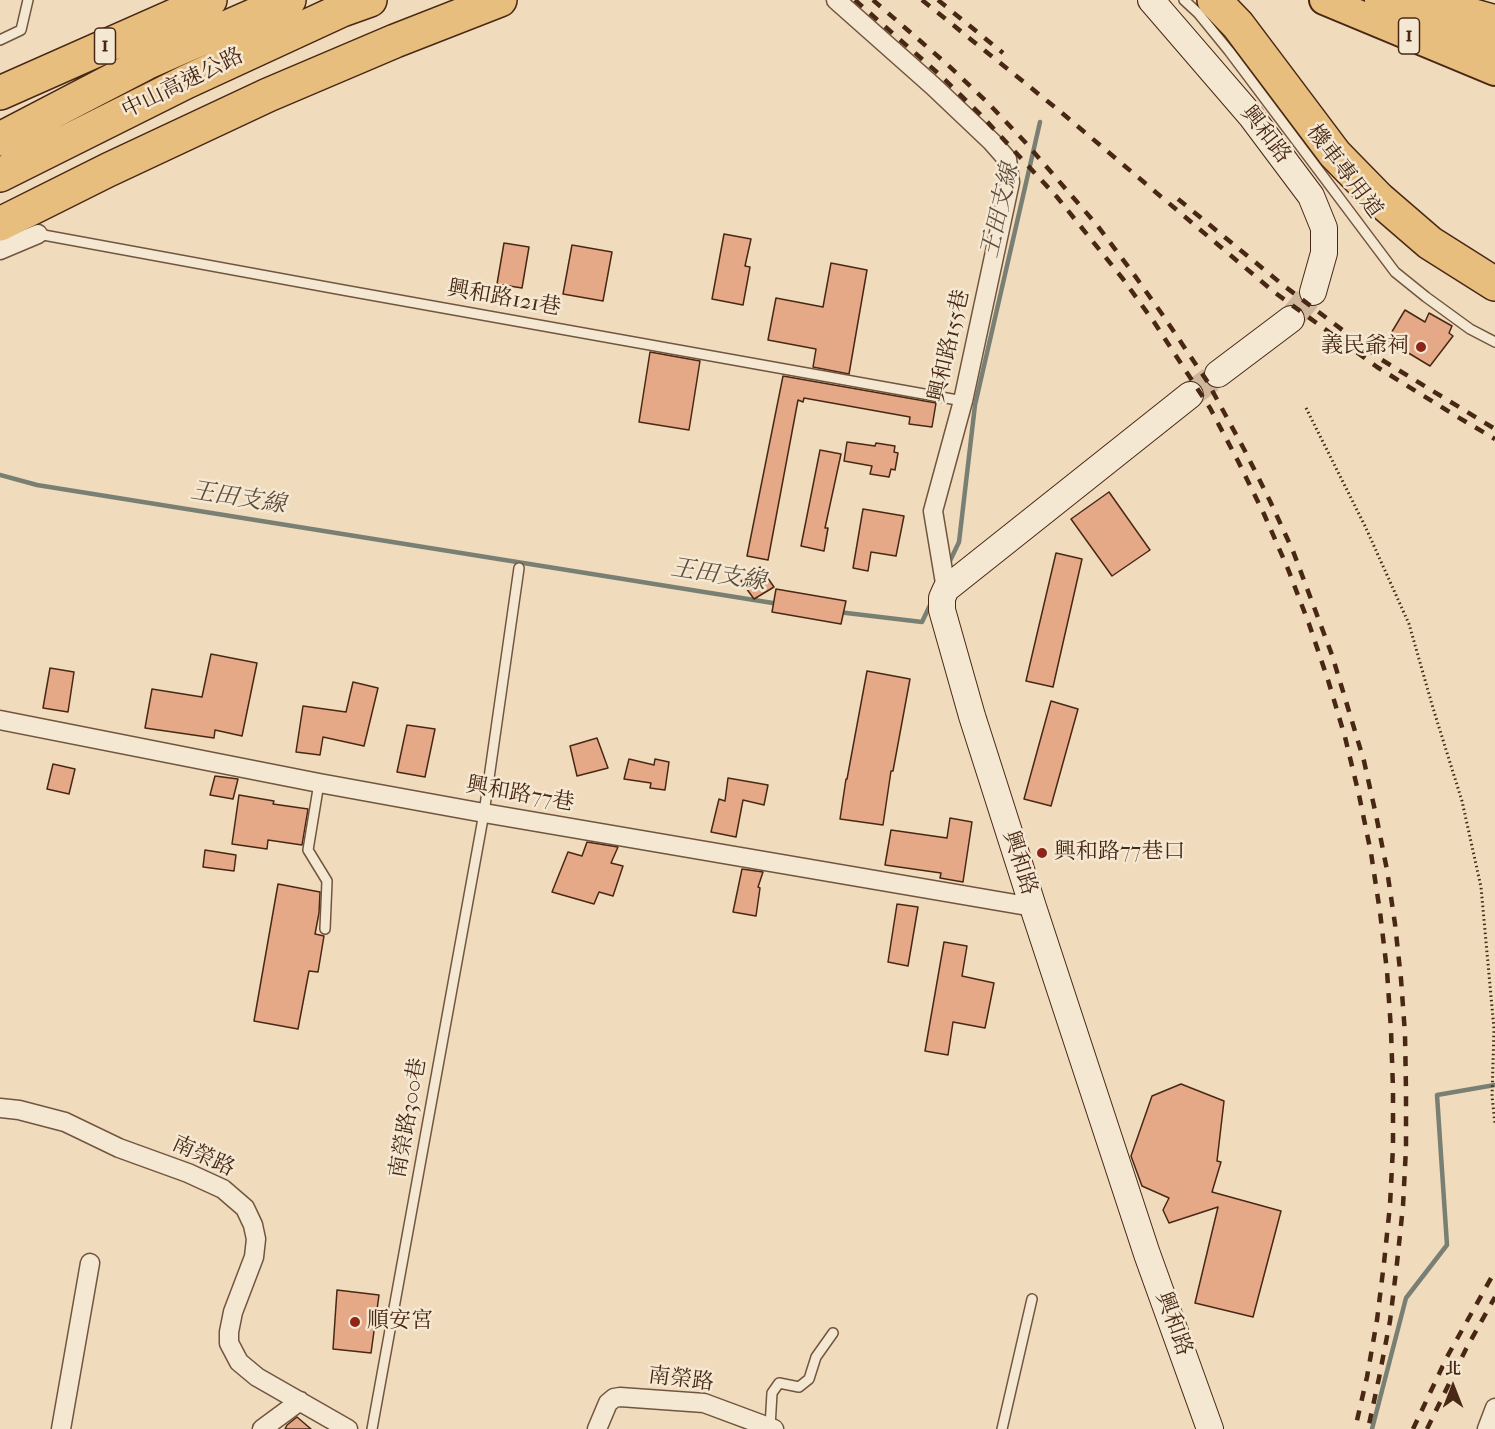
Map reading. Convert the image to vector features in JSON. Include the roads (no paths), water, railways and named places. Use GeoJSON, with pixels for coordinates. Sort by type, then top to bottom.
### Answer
{"type":"FeatureCollection","features":[{"type":"Feature","properties":{"kind":"highway","name":"1"},"geometry":{"type":"LineString","coordinates":[[0,93],[210,0]]}},
{"type":"Feature","properties":{"kind":"highway","name":"中山高速公路"},"geometry":{"type":"LineString","coordinates":[[0,139],[146,63],[289,0]]}},
{"type":"Feature","properties":{"kind":"highway","name":"中山高速公路"},"geometry":{"type":"LineString","coordinates":[[0,175],[186,82],[342,10],[370,0]]}},
{"type":"Feature","properties":{"kind":"highway"},"geometry":{"type":"LineString","coordinates":[[0,224],[108,170],[268,95],[395,41],[500,0]]}},
{"type":"Feature","properties":{"kind":"highway"},"geometry":{"type":"LineString","coordinates":[[1214,0],[1238,25],[1335,154],[1371,191],[1430,243],[1492,281]]}},
{"type":"Feature","properties":{"kind":"highway"},"geometry":{"type":"LineString","coordinates":[[1412,0],[1495,22]]}},
{"type":"Feature","properties":{"kind":"main road","name":"1"},"geometry":{"type":"LineString","coordinates":[[1324,0],[1495,72]]}},
{"type":"Feature","properties":{"kind":"main road","name":"1"},"geometry":{"type":"LineString","coordinates":[[1379,0],[1495,51]]}},
{"type":"Feature","properties":{"kind":"street","name":"興和路155巷"},"geometry":{"type":"LineString","coordinates":[[836,0],[992,141],[1007,159],[1010,182],[963,401],[933,512],[946,589]]}},
{"type":"Feature","properties":{"kind":"street","name":"興和路"},"geometry":{"type":"LineString","coordinates":[[1151,0],[1251,116],[1311,196],[1324,228],[1324,253],[1313,292]]}},
{"type":"Feature","properties":{"kind":"street"},"geometry":{"type":"LineString","coordinates":[[0,250],[38,234]]}},
{"type":"Feature","properties":{"kind":"street"},"geometry":{"type":"LineString","coordinates":[[1218,374],[1291,319]]}},
{"type":"Feature","properties":{"kind":"street"},"geometry":{"type":"LineString","coordinates":[[946,589],[1190,395]]}},
{"type":"Feature","properties":{"kind":"street","name":"興和路"},"geometry":{"type":"LineString","coordinates":[[946,589],[942,598],[942,610],[972,716],[1147,1254],[1210,1429]]}},
{"type":"Feature","properties":{"kind":"street","name":"興和路77巷"},"geometry":{"type":"LineString","coordinates":[[0,720],[484,813],[1033,907]]}},
{"type":"Feature","properties":{"kind":"street","name":"南榮路"},"geometry":{"type":"LineString","coordinates":[[0,1108],[19,1110],[65,1122],[119,1148],[188,1173],[223,1189],[245,1208],[254,1225],[256,1239],[254,1257],[233,1312],[229,1342],[240,1362],[257,1377],[348,1429]]}},
{"type":"Feature","properties":{"kind":"street"},"geometry":{"type":"LineString","coordinates":[[60,1429],[90,1263]]}},
{"type":"Feature","properties":{"kind":"street","name":"南榮路"},"geometry":{"type":"LineString","coordinates":[[597,1429],[608,1403],[620,1397],[704,1403],[772,1428]]}},
{"type":"Feature","properties":{"kind":"street"},"geometry":{"type":"LineString","coordinates":[[262,1429],[300,1401]]}},
{"type":"Feature","properties":{"kind":"street"},"geometry":{"type":"LineString","coordinates":[[1487,1429],[1495,1408]]}},
{"type":"Feature","properties":{"kind":"lane"},"geometry":{"type":"LineString","coordinates":[[0,40],[21,30],[28,0]]}},
{"type":"Feature","properties":{"kind":"lane","name":"機車專用道"},"geometry":{"type":"LineString","coordinates":[[1185,0],[1229,51],[1395,272],[1470,329],[1495,342]]}},
{"type":"Feature","properties":{"kind":"lane","name":"興和路121巷"},"geometry":{"type":"LineString","coordinates":[[38,234],[963,401]]}},
{"type":"Feature","properties":{"kind":"lane","name":"南榮路300巷"},"geometry":{"type":"LineString","coordinates":[[372,1429],[484,813],[519,568]]}},
{"type":"Feature","properties":{"kind":"lane"},"geometry":{"type":"LineString","coordinates":[[319,783],[308,850],[327,881],[325,929]]}},
{"type":"Feature","properties":{"kind":"lane"},"geometry":{"type":"LineString","coordinates":[[1002,1429],[1032,1299]]}},
{"type":"Feature","properties":{"kind":"lane"},"geometry":{"type":"LineString","coordinates":[[772,1428],[772,1393],[778,1383],[799,1387],[809,1379],[816,1357],[833,1333]]}},
{"type":"Feature","properties":{"kind":"waterway","name":"王田支線"},"geometry":{"type":"LineString","coordinates":[[948,565],[959,542],[975,405],[1040,122]]}},
{"type":"Feature","properties":{"kind":"waterway","name":"王田支線"},"geometry":{"type":"LineString","coordinates":[[0,475],[37,485],[779,604]]}},
{"type":"Feature","properties":{"kind":"waterway","name":"王田支線"},"geometry":{"type":"LineString","coordinates":[[838,612],[922,622],[931,603]]}},
{"type":"Feature","properties":{"kind":"waterway"},"geometry":{"type":"LineString","coordinates":[[1372,1429],[1406,1298],[1447,1245],[1437,1095],[1495,1085]]}},
{"type":"Feature","properties":{"kind":"tunnel"},"geometry":{"type":"LineString","coordinates":[[1291,319],[1313,292]]}},
{"type":"Feature","properties":{"kind":"tunnel"},"geometry":{"type":"LineString","coordinates":[[1190,395],[1218,374]]}},
{"type":"Feature","properties":{"kind":"railway"},"geometry":{"type":"LineString","coordinates":[[855,0],[940,75],[980,114],[1057,197],[1123,279],[1210,408],[1264,514],[1309,624],[1345,737],[1371,853],[1387,971],[1391,1030],[1393,1147],[1390,1205],[1377,1320],[1355,1429]]}},
{"type":"Feature","properties":{"kind":"railway"},"geometry":{"type":"LineString","coordinates":[[873,0],[948,65],[1025,142],[1097,225],[1162,314],[1207,381],[1270,501],[1293,551],[1332,655],[1364,761],[1387,870],[1395,924],[1405,1034],[1406,1148],[1403,1206],[1390,1321],[1368,1429]]}},
{"type":"Feature","properties":{"kind":"railway"},"geometry":{"type":"LineString","coordinates":[[922,0],[1056,108],[1274,292],[1377,367],[1495,439]]}},
{"type":"Feature","properties":{"kind":"railway"},"geometry":{"type":"LineString","coordinates":[[938,0],[1003,53]]}},
{"type":"Feature","properties":{"kind":"railway"},"geometry":{"type":"LineString","coordinates":[[1178,199],[1283,285],[1382,360],[1495,429]]}},
{"type":"Feature","properties":{"kind":"railway"},"geometry":{"type":"LineString","coordinates":[[1413,1429],[1447,1357],[1495,1271]]}},
{"type":"Feature","properties":{"kind":"railway"},"geometry":{"type":"LineString","coordinates":[[1427,1429],[1466,1349],[1495,1297]]}},
{"type":"Feature","properties":{"kind":"place","name":"義民爺祠"},"geometry":{"type":"Point","coordinates":[1421,347]}},
{"type":"Feature","properties":{"kind":"place","name":"興和路77巷口"},"geometry":{"type":"Point","coordinates":[1042,853]}},
{"type":"Feature","properties":{"kind":"place","name":"順安宮"},"geometry":{"type":"Point","coordinates":[355,1322]}}]}
